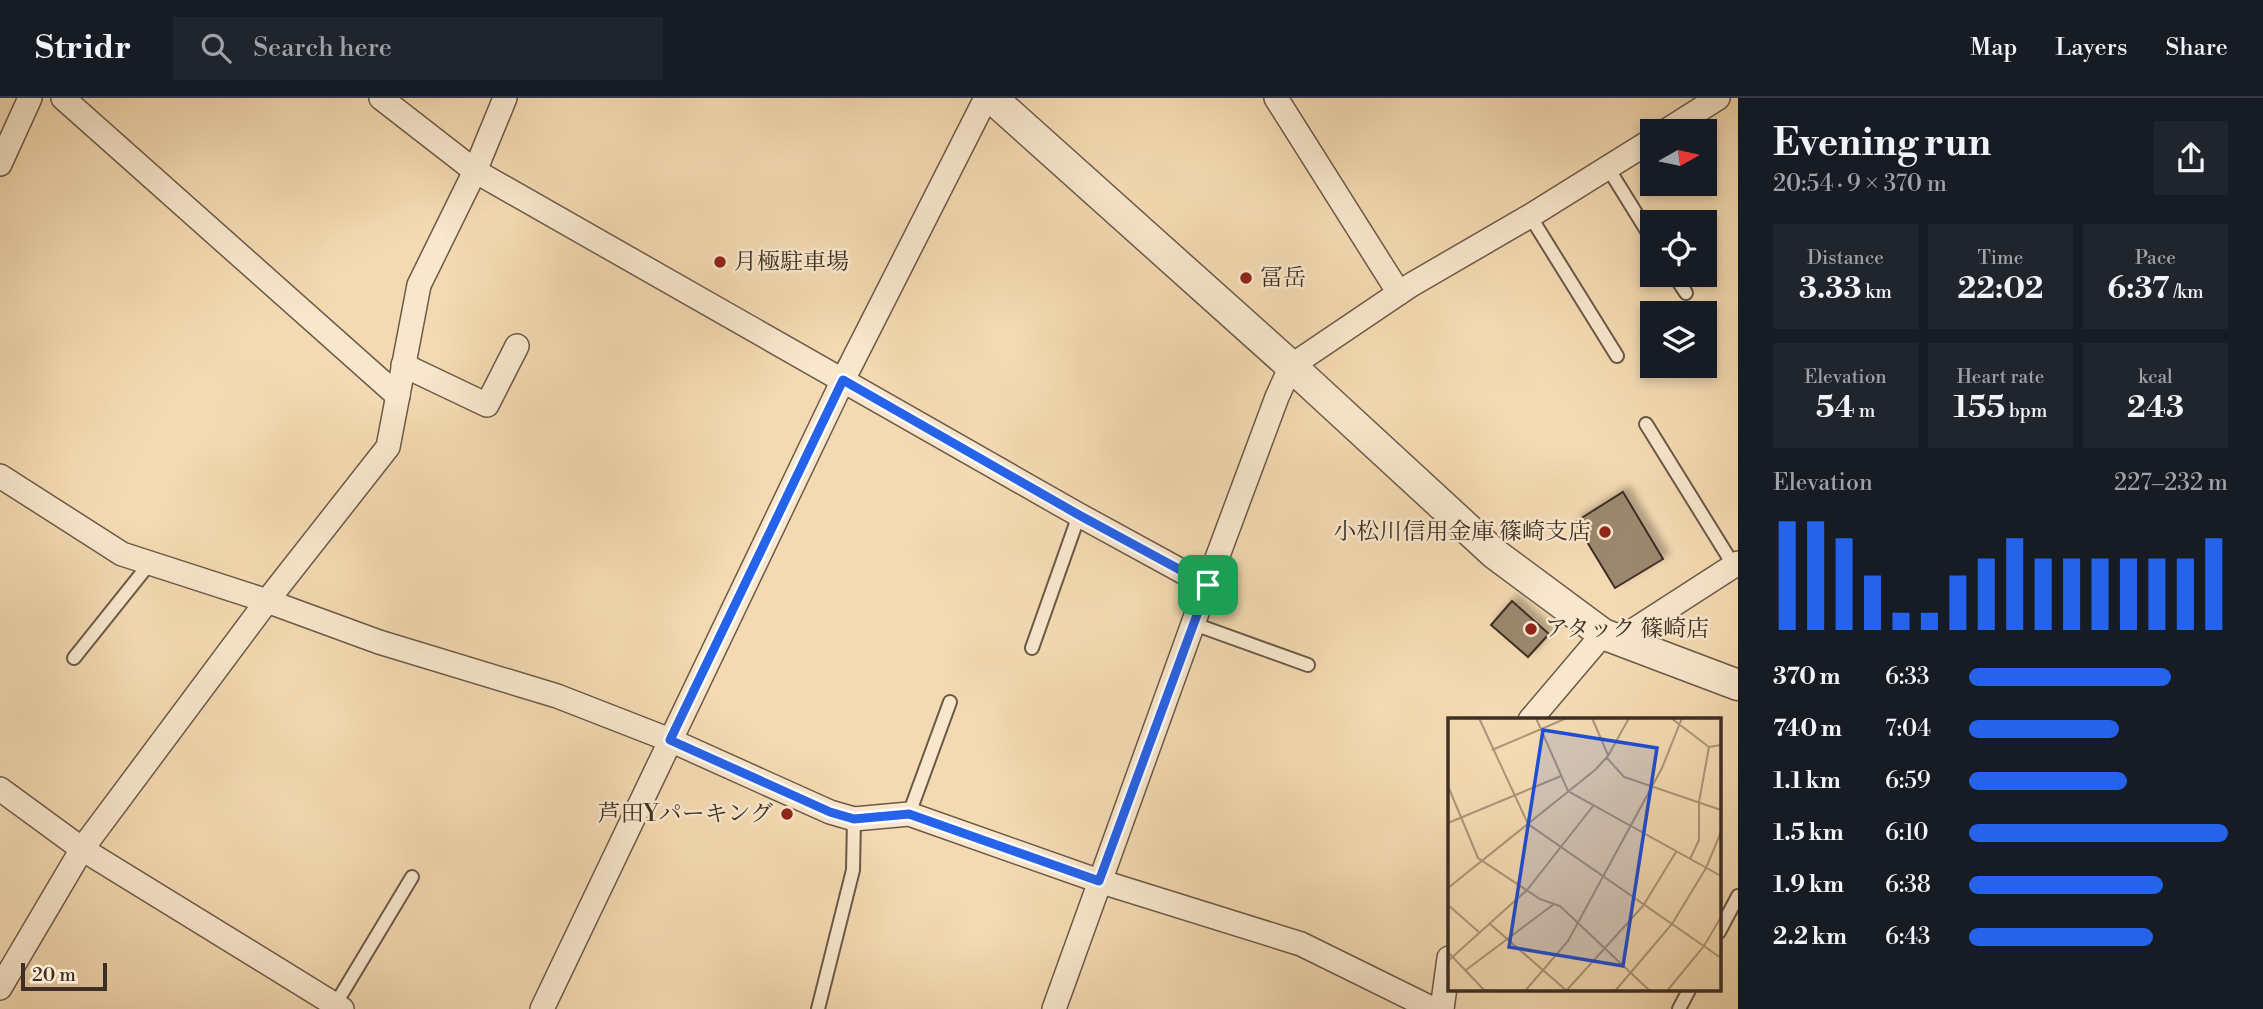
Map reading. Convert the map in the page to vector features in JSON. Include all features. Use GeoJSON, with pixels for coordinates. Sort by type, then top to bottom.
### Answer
{"type":"FeatureCollection","features":[{"type":"Feature","properties":{"kind":"street"},"geometry":{"type":"LineString","coordinates":[[0,164],[30,98]]}},
{"type":"Feature","properties":{"kind":"street"},"geometry":{"type":"LineString","coordinates":[[63,98],[398,396]]}},
{"type":"Feature","properties":{"kind":"street"},"geometry":{"type":"LineString","coordinates":[[381,98],[475,171],[1079,515],[1208,585]]}},
{"type":"Feature","properties":{"kind":"street"},"geometry":{"type":"LineString","coordinates":[[0,988],[82,849],[267,601],[388,447],[419,285],[475,171],[505,98]]}},
{"type":"Feature","properties":{"kind":"street"},"geometry":{"type":"LineString","coordinates":[[542,1009],[843,380],[986,98]]}},
{"type":"Feature","properties":{"kind":"street"},"geometry":{"type":"LineString","coordinates":[[992,98],[1495,554],[1610,637],[1738,685]]}},
{"type":"Feature","properties":{"kind":"street"},"geometry":{"type":"LineString","coordinates":[[1276,98],[1399,293]]}},
{"type":"Feature","properties":{"kind":"street"},"geometry":{"type":"LineString","coordinates":[[1685,119],[1718,98]]}},
{"type":"Feature","properties":{"kind":"street"},"geometry":{"type":"LineString","coordinates":[[1054,1009],[1290,366],[1399,293],[1640,148]]}},
{"type":"Feature","properties":{"kind":"street"},"geometry":{"type":"LineString","coordinates":[[403,365],[487,405],[517,346]]}},
{"type":"Feature","properties":{"kind":"street"},"geometry":{"type":"LineString","coordinates":[[0,476],[122,554],[267,601],[379,642],[557,696],[670,740],[830,812],[854,819],[909,814],[1099,881],[1301,944],[1433,1009]]}},
{"type":"Feature","properties":{"kind":"street"},"geometry":{"type":"LineString","coordinates":[[1532,718],[1610,637],[1736,564]]}},
{"type":"Feature","properties":{"kind":"street"},"geometry":{"type":"LineString","coordinates":[[0,789],[82,849],[338,1007]]}},
{"type":"Feature","properties":{"kind":"street"},"geometry":{"type":"LineString","coordinates":[[1442,1009],[1448,965]]}},
{"type":"Feature","properties":{"kind":"lane"},"geometry":{"type":"LineString","coordinates":[[1608,168],[1640,220]]}},
{"type":"Feature","properties":{"kind":"lane"},"geometry":{"type":"LineString","coordinates":[[1530,216],[1617,356]]}},
{"type":"Feature","properties":{"kind":"lane"},"geometry":{"type":"LineString","coordinates":[[1682,287],[1686,293]]}},
{"type":"Feature","properties":{"kind":"lane"},"geometry":{"type":"LineString","coordinates":[[1647,424],[1736,564]]}},
{"type":"Feature","properties":{"kind":"lane"},"geometry":{"type":"LineString","coordinates":[[1032,648],[1079,515]]}},
{"type":"Feature","properties":{"kind":"lane"},"geometry":{"type":"LineString","coordinates":[[74,658],[150,563]]}},
{"type":"Feature","properties":{"kind":"lane"},"geometry":{"type":"LineString","coordinates":[[1194,624],[1308,665]]}},
{"type":"Feature","properties":{"kind":"lane"},"geometry":{"type":"LineString","coordinates":[[909,814],[950,702]]}},
{"type":"Feature","properties":{"kind":"lane"},"geometry":{"type":"LineString","coordinates":[[818,1009],[853,870],[854,819]]}},
{"type":"Feature","properties":{"kind":"lane"},"geometry":{"type":"LineString","coordinates":[[338,1007],[412,877]]}},
{"type":"Feature","properties":{"kind":"lane"},"geometry":{"type":"LineString","coordinates":[[1720,930],[1738,895]]}},
{"type":"Feature","properties":{"kind":"lane"},"geometry":{"type":"LineString","coordinates":[[1679,1009],[1688,992]]}},
{"type":"Feature","properties":{"kind":"building"},"geometry":{"type":"Polygon","coordinates":[[[1623,492],[1663,559],[1615,588],[1575,522],[1623,492]]]}},
{"type":"Feature","properties":{"kind":"building"},"geometry":{"type":"Polygon","coordinates":[[[1512,601],[1549,634],[1528,657],[1491,625],[1512,601]]]}},
{"type":"Feature","properties":{"kind":"place","name":"月極駐車場"},"geometry":{"type":"Point","coordinates":[720,262]}},
{"type":"Feature","properties":{"kind":"place","name":"冨岳"},"geometry":{"type":"Point","coordinates":[1246,278]}},
{"type":"Feature","properties":{"kind":"place","name":"小松川信用金庫 篠崎支店"},"geometry":{"type":"Point","coordinates":[1605,532]}},
{"type":"Feature","properties":{"kind":"place","name":"アタック 篠崎店"},"geometry":{"type":"Point","coordinates":[1531,629]}},
{"type":"Feature","properties":{"kind":"place","name":"芦田Yパーキング"},"geometry":{"type":"Point","coordinates":[787,814]}},
{"type":"Feature","properties":{"kind":"route"},"geometry":{"type":"LineString","coordinates":[[843,380],[1079,515],[1208,585],[1099,881],[909,814],[854,819],[830,812],[670,740],[843,380]]}}]}
